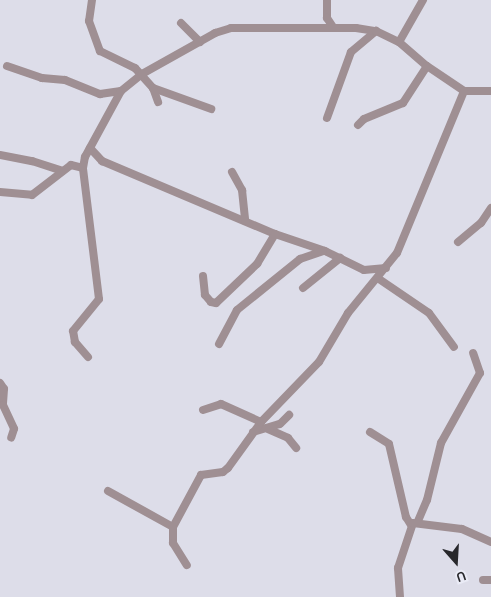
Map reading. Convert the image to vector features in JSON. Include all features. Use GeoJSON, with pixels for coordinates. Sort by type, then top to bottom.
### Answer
{"type":"FeatureCollection","features":[{"type":"Feature","properties":{"kind":"street"},"geometry":{"type":"LineString","coordinates":[[92,0],[89,21],[98,48],[142,74],[153,88],[158,102]]}},
{"type":"Feature","properties":{"kind":"street"},"geometry":{"type":"LineString","coordinates":[[327,0],[327,18],[333,27]]}},
{"type":"Feature","properties":{"kind":"street"},"geometry":{"type":"LineString","coordinates":[[399,42],[421,2]]}},
{"type":"Feature","properties":{"kind":"street"},"geometry":{"type":"LineString","coordinates":[[181,23],[200,42]]}},
{"type":"Feature","properties":{"kind":"street"},"geometry":{"type":"LineString","coordinates":[[88,357],[75,342],[73,332],[99,299],[83,168],[90,148],[121,91],[142,74],[200,42],[231,28],[333,27],[376,31],[399,42],[426,66],[464,91],[491,90]]}},
{"type":"Feature","properties":{"kind":"street"},"geometry":{"type":"LineString","coordinates":[[327,118],[352,52],[376,31]]}},
{"type":"Feature","properties":{"kind":"street"},"geometry":{"type":"LineString","coordinates":[[7,66],[42,78],[65,80],[100,94],[121,91]]}},
{"type":"Feature","properties":{"kind":"street"},"geometry":{"type":"LineString","coordinates":[[358,125],[364,119],[404,103],[426,66]]}},
{"type":"Feature","properties":{"kind":"street"},"geometry":{"type":"LineString","coordinates":[[153,88],[211,109]]}},
{"type":"Feature","properties":{"kind":"street"},"geometry":{"type":"LineString","coordinates":[[187,565],[173,543],[173,527],[201,475],[225,470],[261,422],[319,362],[348,313],[379,279],[400,248],[416,201],[464,91]]}},
{"type":"Feature","properties":{"kind":"street"},"geometry":{"type":"LineString","coordinates":[[90,148],[102,161],[275,234],[325,251],[364,270],[386,268]]}},
{"type":"Feature","properties":{"kind":"street"},"geometry":{"type":"LineString","coordinates":[[0,155],[32,161],[62,171]]}},
{"type":"Feature","properties":{"kind":"street"},"geometry":{"type":"LineString","coordinates":[[0,192],[32,195],[74,164],[83,168]]}},
{"type":"Feature","properties":{"kind":"street"},"geometry":{"type":"LineString","coordinates":[[232,172],[242,190],[245,221]]}},
{"type":"Feature","properties":{"kind":"street"},"geometry":{"type":"LineString","coordinates":[[458,242],[481,223],[491,208]]}},
{"type":"Feature","properties":{"kind":"street"},"geometry":{"type":"LineString","coordinates":[[203,276],[205,295],[216,303],[257,264],[275,234]]}},
{"type":"Feature","properties":{"kind":"street"},"geometry":{"type":"LineString","coordinates":[[219,344],[239,309],[300,259],[325,251]]}},
{"type":"Feature","properties":{"kind":"street"},"geometry":{"type":"LineString","coordinates":[[303,288],[340,258]]}},
{"type":"Feature","properties":{"kind":"street"},"geometry":{"type":"LineString","coordinates":[[379,279],[429,313],[454,347]]}},
{"type":"Feature","properties":{"kind":"street"},"geometry":{"type":"LineString","coordinates":[[400,597],[398,568],[414,523],[431,486],[441,443],[480,373],[473,353]]}},
{"type":"Feature","properties":{"kind":"street"},"geometry":{"type":"LineString","coordinates":[[0,383],[4,389],[3,404],[13,424],[11,438]]}},
{"type":"Feature","properties":{"kind":"street"},"geometry":{"type":"LineString","coordinates":[[202,410],[221,404],[261,422]]}},
{"type":"Feature","properties":{"kind":"street"},"geometry":{"type":"LineString","coordinates":[[253,432],[280,424],[289,415]]}},
{"type":"Feature","properties":{"kind":"street"},"geometry":{"type":"LineString","coordinates":[[268,429],[288,438],[296,448]]}},
{"type":"Feature","properties":{"kind":"street"},"geometry":{"type":"LineString","coordinates":[[370,432],[389,444],[406,518],[414,523],[462,529],[491,542]]}},
{"type":"Feature","properties":{"kind":"street"},"geometry":{"type":"LineString","coordinates":[[108,491],[173,527]]}}]}
